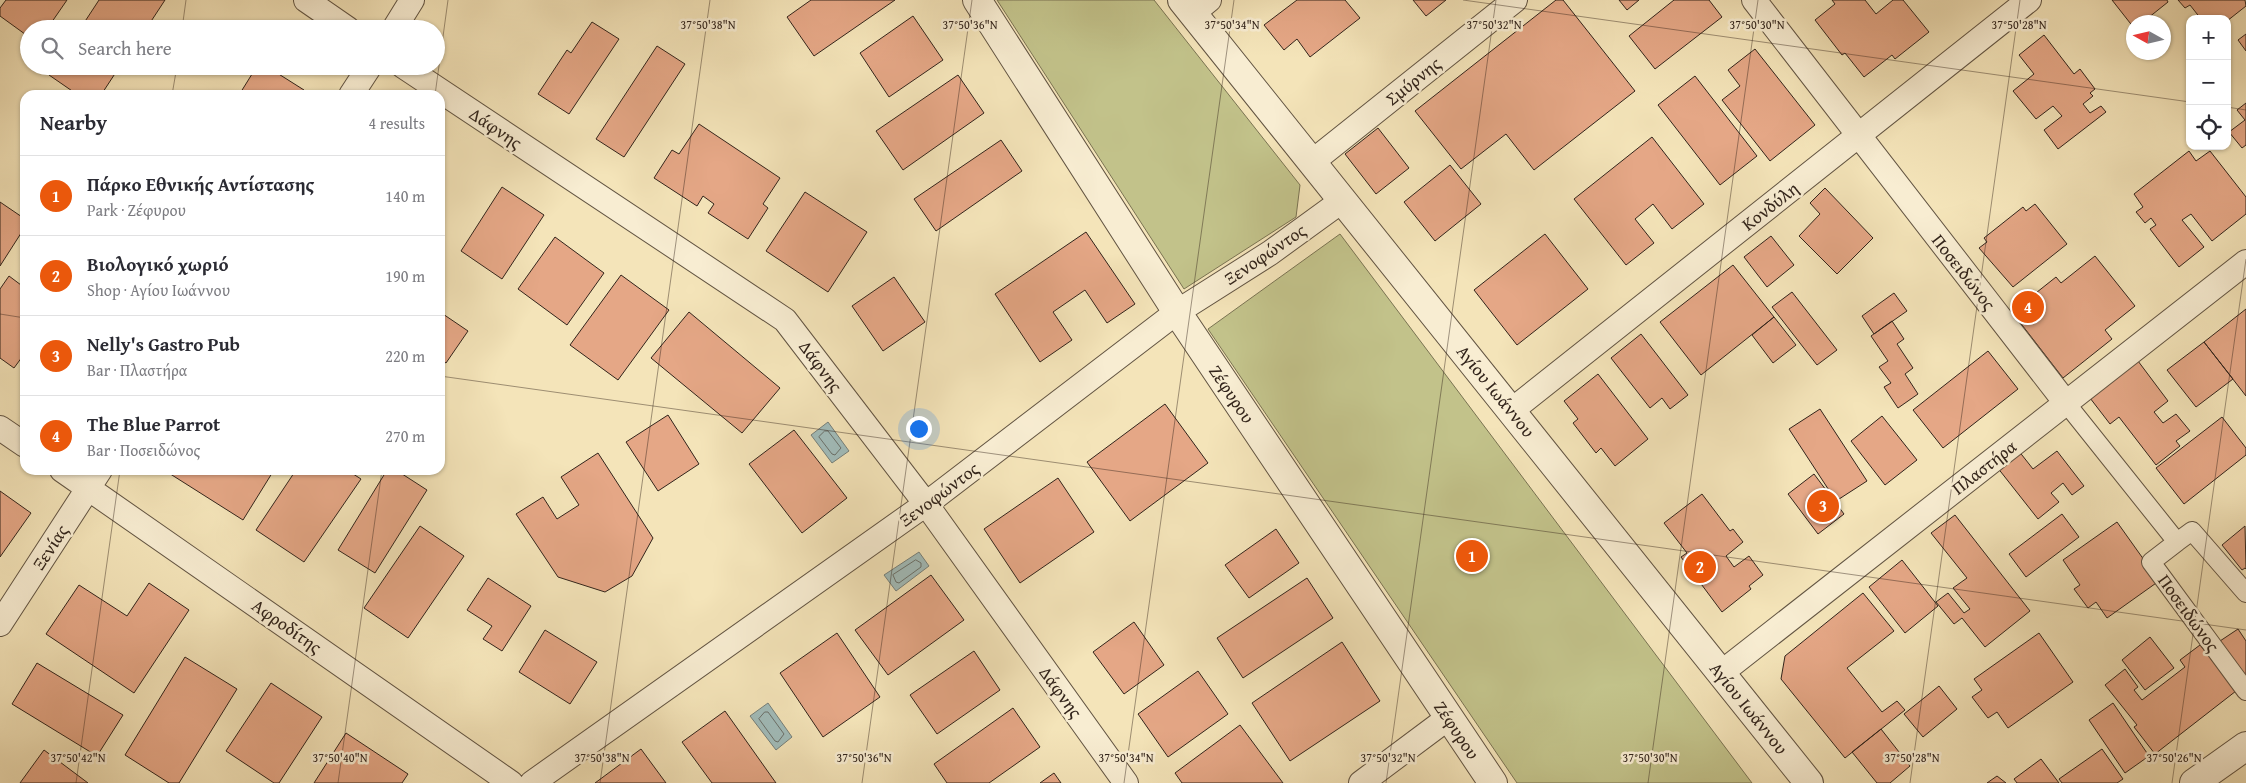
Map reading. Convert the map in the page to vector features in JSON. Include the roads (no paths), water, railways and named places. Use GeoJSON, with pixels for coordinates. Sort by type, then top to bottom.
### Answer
{"type":"FeatureCollection","features":[{"type":"Feature","properties":{"kind":"street"},"geometry":{"type":"LineString","coordinates":[[306,0],[335,20]]}},
{"type":"Feature","properties":{"kind":"street"},"geometry":{"type":"LineString","coordinates":[[400,20],[412,0]]}},
{"type":"Feature","properties":{"kind":"street","name":"Ζέφυρου"},"geometry":{"type":"LineString","coordinates":[[977,0],[1177,312],[1493,783]]}},
{"type":"Feature","properties":{"kind":"street","name":"Σμύρνης"},"geometry":{"type":"LineString","coordinates":[[1312,162],[1515,0]]}},
{"type":"Feature","properties":{"kind":"street","name":"Ποσειδώνος"},"geometry":{"type":"LineString","coordinates":[[1754,0],[2066,403],[2177,542]]}},
{"type":"Feature","properties":{"kind":"street","name":"Κονδύλη"},"geometry":{"type":"LineString","coordinates":[[1511,411],[2029,0]]}},
{"type":"Feature","properties":{"kind":"street","name":"Αγίου Ιωάννου"},"geometry":{"type":"LineString","coordinates":[[1195,4],[1312,162],[1809,783]]}},
{"type":"Feature","properties":{"kind":"street"},"geometry":{"type":"LineString","coordinates":[[354,90],[364,75]]}},
{"type":"Feature","properties":{"kind":"street","name":"Δάφνης"},"geometry":{"type":"LineString","coordinates":[[417,75],[439,90]]}},
{"type":"Feature","properties":{"kind":"street","name":"Δάφνης"},"geometry":{"type":"LineString","coordinates":[[445,94],[785,320],[926,504],[1126,783]]}},
{"type":"Feature","properties":{"kind":"street","name":"Ξενοφώντος"},"geometry":{"type":"LineString","coordinates":[[532,783],[926,504],[1177,312],[1270,252],[1343,200]]}},
{"type":"Feature","properties":{"kind":"street","name":"Πλαστήρα"},"geometry":{"type":"LineString","coordinates":[[1722,673],[2246,262]]}},
{"type":"Feature","properties":{"kind":"street"},"geometry":{"type":"LineString","coordinates":[[0,428],[20,442]]}},
{"type":"Feature","properties":{"kind":"street","name":"Αφροδίτης"},"geometry":{"type":"LineString","coordinates":[[80,475],[94,479],[511,783]]}},
{"type":"Feature","properties":{"kind":"street","name":"Ξενίας"},"geometry":{"type":"LineString","coordinates":[[0,624],[94,479]]}},
{"type":"Feature","properties":{"kind":"street","name":"Ποσειδώνος"},"geometry":{"type":"LineString","coordinates":[[2246,593],[2192,531],[2151,562],[2246,691]]}},
{"type":"Feature","properties":{"kind":"street"},"geometry":{"type":"LineString","coordinates":[[1361,783],[1448,718]]}},
{"type":"Feature","properties":{"kind":"street"},"geometry":{"type":"LineString","coordinates":[[2194,783],[2246,746]]}},
{"type":"Feature","properties":{"kind":"water"},"geometry":{"type":"Polygon","coordinates":[[[828,422],[849,451],[832,463],[811,435],[828,422]]]}},
{"type":"Feature","properties":{"kind":"water"},"geometry":{"type":"Polygon","coordinates":[[[919,552],[929,566],[896,591],[884,575],[919,552]]]}},
{"type":"Feature","properties":{"kind":"water"},"geometry":{"type":"Polygon","coordinates":[[[768,703],[792,737],[776,750],[750,716],[768,703]]]}},
{"type":"Feature","properties":{"kind":"place","name":"The Blue Parrot"},"geometry":{"type":"Point","coordinates":[2028,307]}},
{"type":"Feature","properties":{"kind":"place","name":"Nelly's Gastro Pub"},"geometry":{"type":"Point","coordinates":[1823,506]}},
{"type":"Feature","properties":{"kind":"place","name":"Πάρκο Εθνικής Αντίστασης"},"geometry":{"type":"Point","coordinates":[1472,556]}},
{"type":"Feature","properties":{"kind":"place","name":"Βιολογικό χωριό"},"geometry":{"type":"Point","coordinates":[1700,567]}}]}
